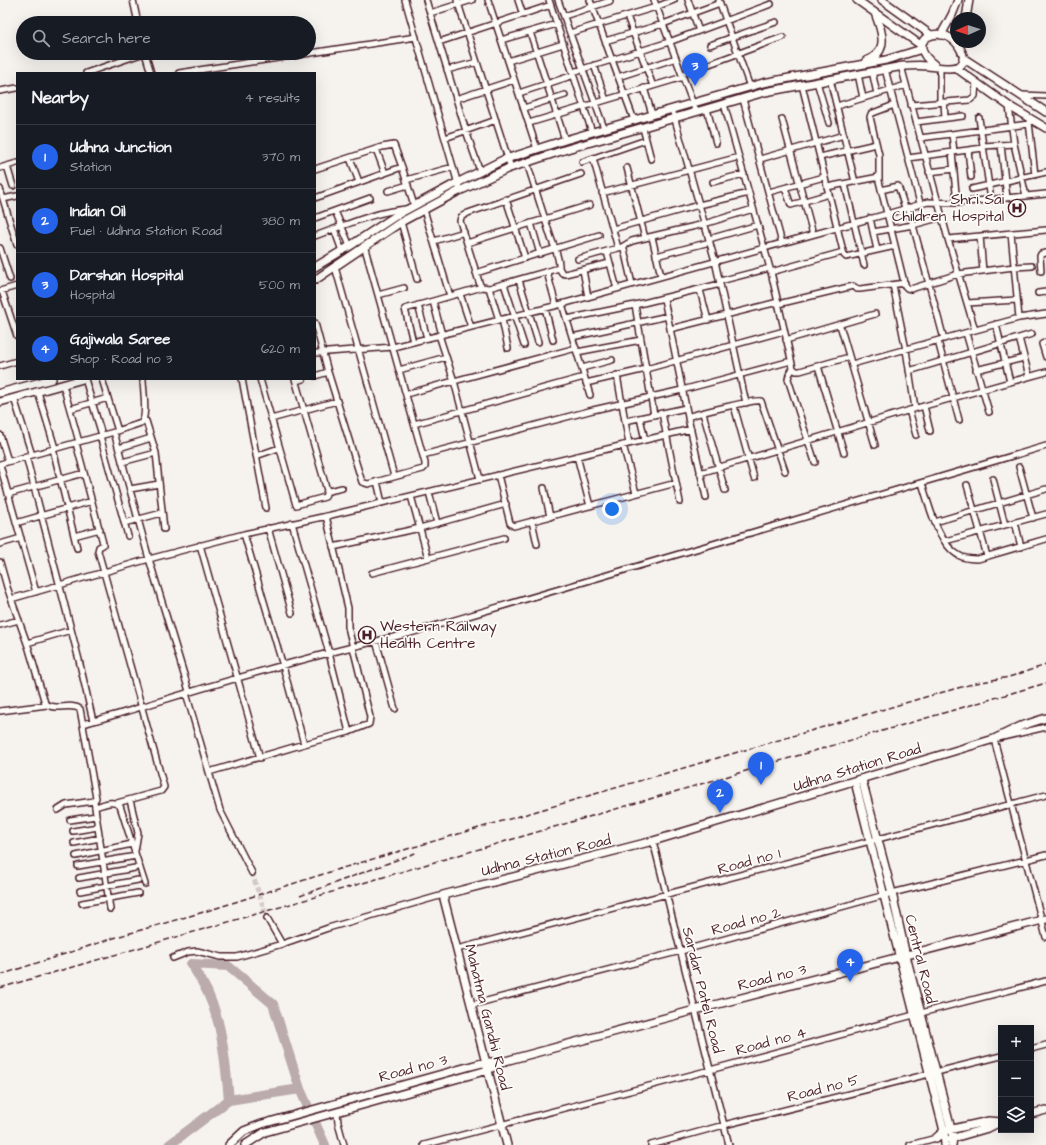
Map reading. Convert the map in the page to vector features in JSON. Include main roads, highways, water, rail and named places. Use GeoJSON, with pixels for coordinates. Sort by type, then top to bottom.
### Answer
{"type":"FeatureCollection","features":[{"type":"Feature","properties":{"kind":"waterway"},"geometry":{"type":"LineString","coordinates":[[169,1145],[229,1100],[220,1029],[209,996],[191,964],[228,966],[273,1004],[300,1089],[325,1145]]}},
{"type":"Feature","properties":{"kind":"waterway"},"geometry":{"type":"LineString","coordinates":[[229,1100],[300,1089]]}},
{"type":"Feature","properties":{"kind":"tunnel"},"geometry":{"type":"LineString","coordinates":[[252,873],[267,918]]}},
{"type":"Feature","properties":{"kind":"railway"},"geometry":{"type":"LineString","coordinates":[[0,975],[120,936],[207,911],[339,869],[929,696],[976,683],[1009,677],[1046,665]]}},
{"type":"Feature","properties":{"kind":"railway"},"geometry":{"type":"LineString","coordinates":[[0,988],[1046,683]]}},
{"type":"Feature","properties":{"kind":"railway"},"geometry":{"type":"LineString","coordinates":[[300,896],[418,852]]}},
{"type":"Feature","properties":{"kind":"place","name":"Darshan Hospital"},"geometry":{"type":"Point","coordinates":[695,86]}},
{"type":"Feature","properties":{"kind":"place","name":"Shri Sai Children Hospital"},"geometry":{"type":"Point","coordinates":[1017,208]}},
{"type":"Feature","properties":{"kind":"place","name":"Western Railway Health Centre"},"geometry":{"type":"Point","coordinates":[367,635]}},
{"type":"Feature","properties":{"kind":"place","name":"Udhna Junction"},"geometry":{"type":"Point","coordinates":[761,785]}},
{"type":"Feature","properties":{"kind":"place","name":"Indian Oil"},"geometry":{"type":"Point","coordinates":[720,813]}},
{"type":"Feature","properties":{"kind":"place","name":"Gajiwala Saree"},"geometry":{"type":"Point","coordinates":[850,982]}}]}
